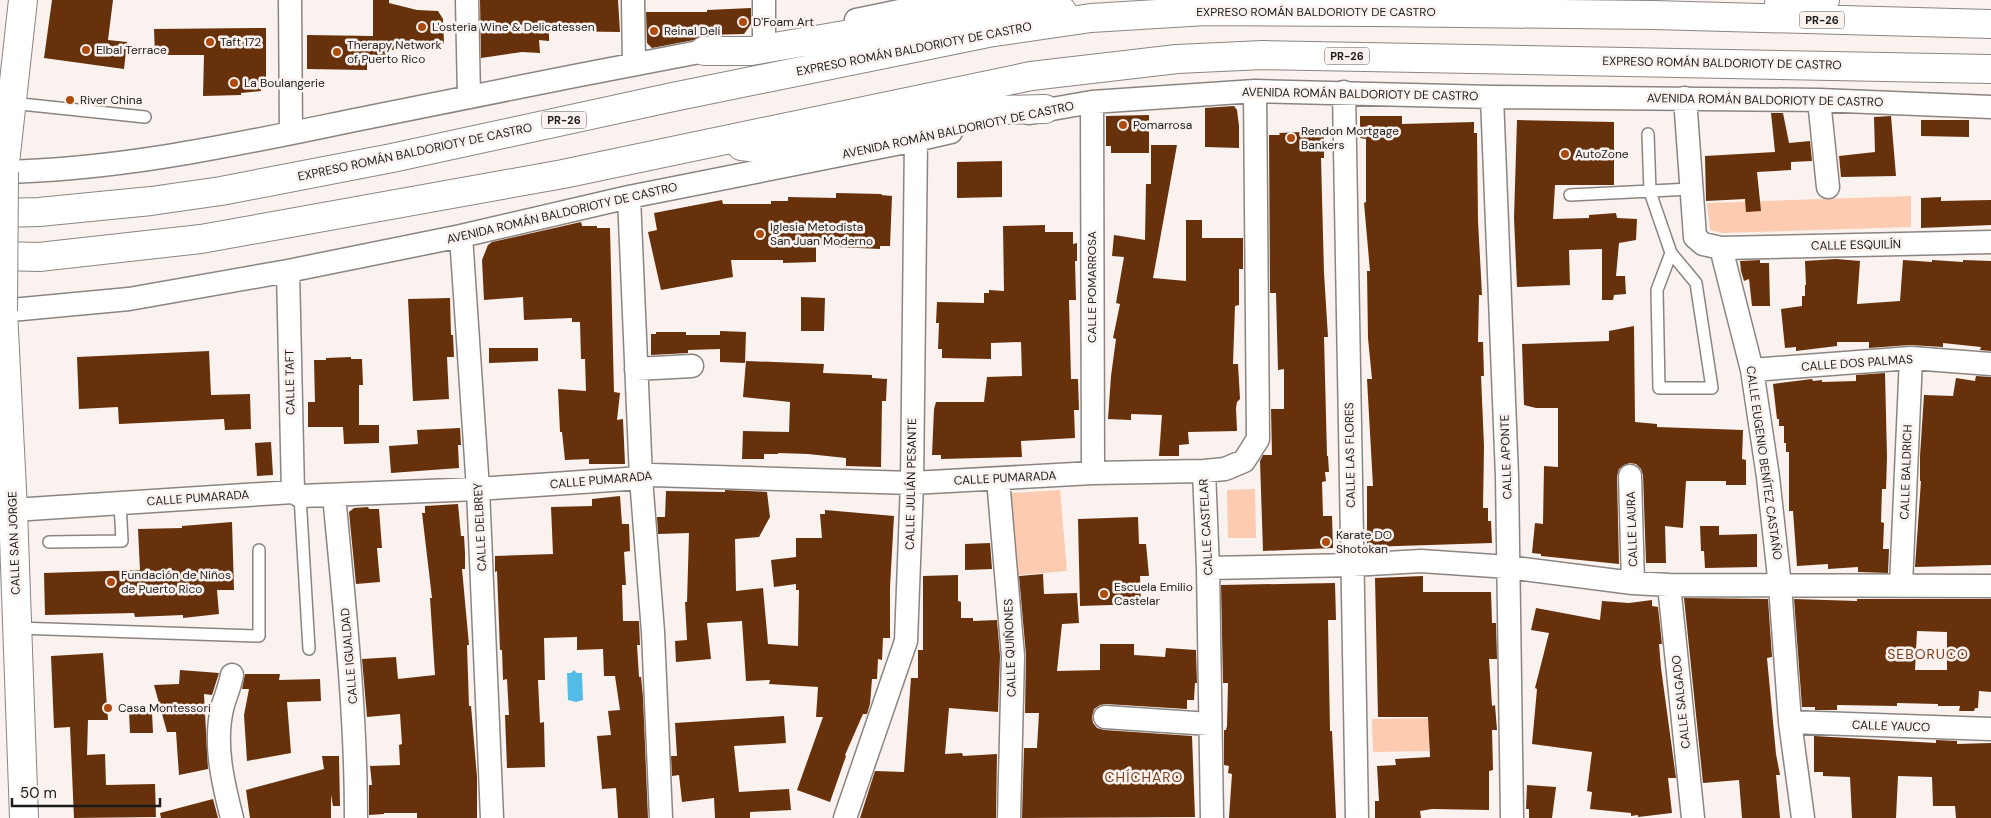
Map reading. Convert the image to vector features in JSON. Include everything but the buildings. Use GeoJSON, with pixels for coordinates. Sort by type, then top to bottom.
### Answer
{"type":"FeatureCollection","features":[{"type":"Feature","properties":{"kind":"main road","name":"CALLE SAN JORGE"},"geometry":{"type":"LineString","coordinates":[[23,0],[2,172],[1,311],[6,508],[17,628],[24,818]]}},
{"type":"Feature","properties":{"kind":"main road"},"geometry":{"type":"LineString","coordinates":[[1653,15],[1825,0]]}},
{"type":"Feature","properties":{"kind":"main road"},"geometry":{"type":"LineString","coordinates":[[704,51],[752,51],[1008,7],[1126,16]]}},
{"type":"Feature","properties":{"kind":"main road","name":"EXPRESO ROMÁN BALDORIOTY DE CASTRO"},"geometry":{"type":"LineString","coordinates":[[0,214],[151,201],[221,191],[392,158],[664,99],[988,33],[1091,18],[1206,12],[1653,15],[1991,24]]}},
{"type":"Feature","properties":{"kind":"main road","name":"EXPRESO ROMÁN BALDORIOTY DE CASTRO"},"geometry":{"type":"LineString","coordinates":[[0,256],[39,256],[201,239],[562,174],[1031,76],[1177,59],[1263,55],[1991,69]]}},
{"type":"Feature","properties":{"kind":"main road"},"geometry":{"type":"LineString","coordinates":[[712,144],[786,151],[1000,110],[1045,109]]}},
{"type":"Feature","properties":{"kind":"street"},"geometry":{"type":"LineString","coordinates":[[290,0],[291,133]]}},
{"type":"Feature","properties":{"kind":"street"},"geometry":{"type":"LineString","coordinates":[[467,0],[469,97]]}},
{"type":"Feature","properties":{"kind":"street"},"geometry":{"type":"LineString","coordinates":[[633,0],[634,64]]}},
{"type":"Feature","properties":{"kind":"street"},"geometry":{"type":"LineString","coordinates":[[764,0],[764,40]]}},
{"type":"Feature","properties":{"kind":"street"},"geometry":{"type":"LineString","coordinates":[[2,172],[97,167],[185,154],[634,64],[764,40],[918,4],[968,0]]}},
{"type":"Feature","properties":{"kind":"street","name":"AVENIDA ROMÁN BALDORIOTY DE CASTRO"},"geometry":{"type":"LineString","coordinates":[[1,311],[129,299],[288,271],[461,236],[629,197],[916,140],[1045,109],[1092,102],[1255,91],[1492,97],[1820,100],[1991,107]]}},
{"type":"Feature","properties":{"kind":"street","name":"CALLE CASTELAR"},"geometry":{"type":"LineString","coordinates":[[1212,818],[1208,568],[1204,471],[1225,469],[1244,461],[1258,439],[1255,91]]}},
{"type":"Feature","properties":{"kind":"street","name":"CALLE LAS FLORES"},"geometry":{"type":"LineString","coordinates":[[1344,92],[1357,818]]}},
{"type":"Feature","properties":{"kind":"street","name":"CALLE APONTE"},"geometry":{"type":"LineString","coordinates":[[1492,97],[1507,476],[1512,818]]}},
{"type":"Feature","properties":{"kind":"street"},"geometry":{"type":"LineString","coordinates":[[1685,98],[1695,237],[1703,244],[1721,248]]}},
{"type":"Feature","properties":{"kind":"street"},"geometry":{"type":"LineString","coordinates":[[1820,100],[1828,187]]}},
{"type":"Feature","properties":{"kind":"street","name":"CALLE POMARROSA"},"geometry":{"type":"LineString","coordinates":[[1092,102],[1093,473]]}},
{"type":"Feature","properties":{"kind":"street","name":"CALLE JULIÁN PESANTE"},"geometry":{"type":"LineString","coordinates":[[845,818],[906,642],[912,483],[916,140]]}},
{"type":"Feature","properties":{"kind":"street"},"geometry":{"type":"LineString","coordinates":[[629,197],[641,478],[653,632],[661,818]]}},
{"type":"Feature","properties":{"kind":"street","name":"CALLE DELBREY"},"geometry":{"type":"LineString","coordinates":[[461,236],[478,489],[492,818]]}},
{"type":"Feature","properties":{"kind":"street","name":"CALLE ESQUILÍN"},"geometry":{"type":"LineString","coordinates":[[1721,248],[1991,242]]}},
{"type":"Feature","properties":{"kind":"street","name":"CALLE EUGENIO BENÍTEZ CASTAÑO"},"geometry":{"type":"LineString","coordinates":[[1721,248],[1752,370],[1768,477],[1780,586],[1790,722],[1802,818]]}},
{"type":"Feature","properties":{"kind":"street","name":"CALLE TAFT"},"geometry":{"type":"LineString","coordinates":[[288,271],[297,494]]}},
{"type":"Feature","properties":{"kind":"street","name":"CALLE DOS PALMAS"},"geometry":{"type":"LineString","coordinates":[[1752,370],[1911,358],[1991,364]]}},
{"type":"Feature","properties":{"kind":"street","name":"CALLE BALDRICH"},"geometry":{"type":"LineString","coordinates":[[1901,586],[1911,358]]}},
{"type":"Feature","properties":{"kind":"street"},"geometry":{"type":"LineString","coordinates":[[636,369],[692,366]]}},
{"type":"Feature","properties":{"kind":"street","name":"CALLE PUMARADA"},"geometry":{"type":"LineString","coordinates":[[6,508],[297,494],[334,495],[478,489],[641,478],[652,475],[912,483],[1093,473],[1204,471]]}},
{"type":"Feature","properties":{"kind":"street","name":"CALLE LAURA"},"geometry":{"type":"LineString","coordinates":[[1630,476],[1634,583]]}},
{"type":"Feature","properties":{"kind":"street","name":"CALLE QUIÑONES"},"geometry":{"type":"LineString","coordinates":[[998,478],[1012,656],[1010,818]]}},
{"type":"Feature","properties":{"kind":"street","name":"CALLE IGUALDAD"},"geometry":{"type":"LineString","coordinates":[[334,495],[354,715],[356,818]]}},
{"type":"Feature","properties":{"kind":"street"},"geometry":{"type":"LineString","coordinates":[[1208,568],[1352,565],[1421,561],[1669,585],[1991,586]]}},
{"type":"Feature","properties":{"kind":"street","name":"CALLE SALGADO"},"geometry":{"type":"LineString","coordinates":[[1669,585],[1693,818]]}},
{"type":"Feature","properties":{"kind":"street"},"geometry":{"type":"LineString","coordinates":[[232,675],[230,689],[223,706],[220,743],[221,771],[232,818]]}},
{"type":"Feature","properties":{"kind":"street"},"geometry":{"type":"LineString","coordinates":[[1105,717],[1210,724]]}},
{"type":"Feature","properties":{"kind":"street","name":"CALLE YAUCO"},"geometry":{"type":"LineString","coordinates":[[1790,722],[1991,729]]}},
{"type":"Feature","properties":{"kind":"lane"},"geometry":{"type":"LineString","coordinates":[[11,103],[145,117]]}},
{"type":"Feature","properties":{"kind":"lane"},"geometry":{"type":"LineString","coordinates":[[1648,134],[1650,192],[1671,253],[1696,283],[1712,388],[1659,388],[1657,290],[1671,253]]}},
{"type":"Feature","properties":{"kind":"lane"},"geometry":{"type":"LineString","coordinates":[[1570,195],[1691,189]]}},
{"type":"Feature","properties":{"kind":"lane"},"geometry":{"type":"LineString","coordinates":[[297,494],[309,649]]}},
{"type":"Feature","properties":{"kind":"lane"},"geometry":{"type":"LineString","coordinates":[[49,542],[122,542],[120,503]]}},
{"type":"Feature","properties":{"kind":"lane"},"geometry":{"type":"LineString","coordinates":[[17,628],[259,636],[259,550]]}},
{"type":"Feature","properties":{"kind":"shaded area"},"geometry":{"type":"Polygon","coordinates":[[[1911,196],[1911,227],[1721,233],[1710,230],[1707,203],[1911,196]]]}},
{"type":"Feature","properties":{"kind":"shaded area"},"geometry":{"type":"Polygon","coordinates":[[[1255,489],[1256,538],[1228,538],[1227,490],[1255,489]]]}},
{"type":"Feature","properties":{"kind":"shaded area"},"geometry":{"type":"Polygon","coordinates":[[[1060,490],[1067,571],[1018,575],[1011,493],[1060,490]]]}},
{"type":"Feature","properties":{"kind":"shaded area"},"geometry":{"type":"Polygon","coordinates":[[[1429,718],[1429,751],[1373,752],[1372,719],[1429,718]]]}},
{"type":"Feature","properties":{"kind":"water"},"geometry":{"type":"Polygon","coordinates":[[[574,670],[577,673],[582,673],[583,700],[576,702],[568,700],[567,673],[571,673],[574,670]]]}},
{"type":"Feature","properties":{"kind":"place","name":"D'Foam Art"},"geometry":{"type":"Point","coordinates":[743,22]}},
{"type":"Feature","properties":{"kind":"place","name":"L'osteria Wine & Delicatessen"},"geometry":{"type":"Point","coordinates":[422,27]}},
{"type":"Feature","properties":{"kind":"place","name":"Reinal Deli"},"geometry":{"type":"Point","coordinates":[654,31]}},
{"type":"Feature","properties":{"kind":"place","name":"Taft 172"},"geometry":{"type":"Point","coordinates":[210,42]}},
{"type":"Feature","properties":{"kind":"place","name":"Elbal Terrace"},"geometry":{"type":"Point","coordinates":[86,50]}},
{"type":"Feature","properties":{"kind":"place","name":"Therapy Network of Puerto Rico"},"geometry":{"type":"Point","coordinates":[337,52]}},
{"type":"Feature","properties":{"kind":"place","name":"La Boulangerie"},"geometry":{"type":"Point","coordinates":[234,83]}},
{"type":"Feature","properties":{"kind":"place","name":"River China"},"geometry":{"type":"Point","coordinates":[70,100]}},
{"type":"Feature","properties":{"kind":"place","name":"Pomarrosa"},"geometry":{"type":"Point","coordinates":[1123,125]}},
{"type":"Feature","properties":{"kind":"place","name":"Rendon Mortgage Bankers"},"geometry":{"type":"Point","coordinates":[1291,138]}},
{"type":"Feature","properties":{"kind":"place","name":"AutoZone"},"geometry":{"type":"Point","coordinates":[1565,154]}},
{"type":"Feature","properties":{"kind":"place","name":"Iglesia Metodista San Juan Moderno"},"geometry":{"type":"Point","coordinates":[760,234]}},
{"type":"Feature","properties":{"kind":"place","name":"Karate DO Shotokan"},"geometry":{"type":"Point","coordinates":[1326,542]}},
{"type":"Feature","properties":{"kind":"place","name":"Fundación de Niños de Puerto Rico"},"geometry":{"type":"Point","coordinates":[111,582]}},
{"type":"Feature","properties":{"kind":"place","name":"Escuela Emilio Castelar"},"geometry":{"type":"Point","coordinates":[1104,594]}},
{"type":"Feature","properties":{"kind":"place","name":"Casa Montessori"},"geometry":{"type":"Point","coordinates":[108,708]}},
{"type":"Feature","properties":{"kind":"district","name":"SEBORUCO"},"geometry":{"type":"Point","coordinates":[1928,654]}},
{"type":"Feature","properties":{"kind":"district","name":"CHÍCHARO"},"geometry":{"type":"Point","coordinates":[1144,777]}}]}
